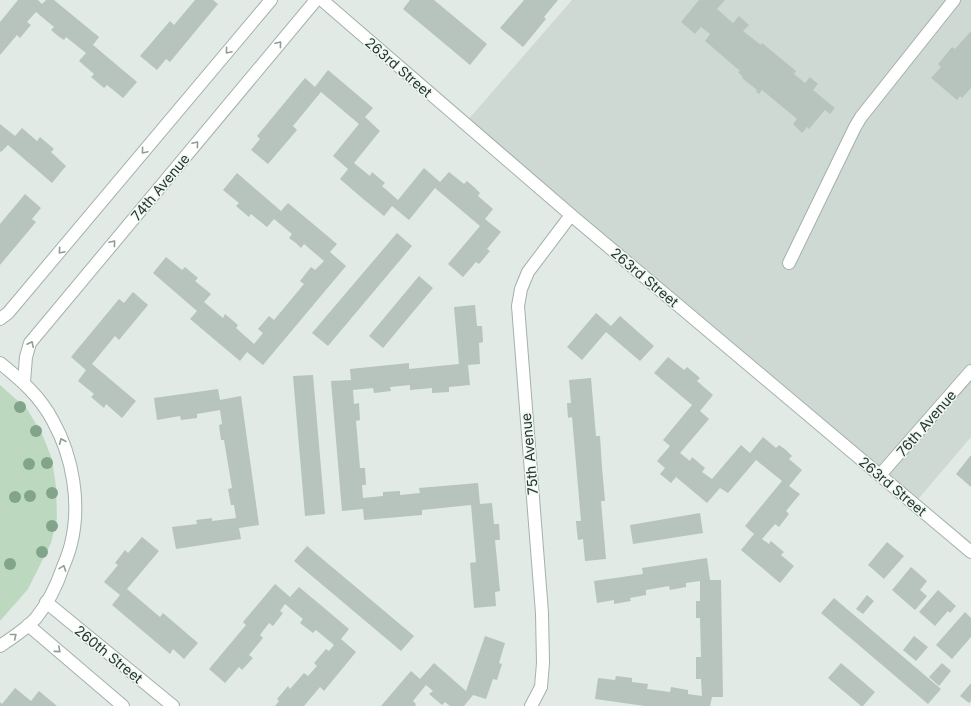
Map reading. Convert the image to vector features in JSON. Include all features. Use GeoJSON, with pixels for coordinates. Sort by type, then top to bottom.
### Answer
{"type":"FeatureCollection","features":[{"type":"Feature","properties":{"kind":"street"},"geometry":{"type":"LineString","coordinates":[[0,319],[8,314],[271,0]]}},
{"type":"Feature","properties":{"kind":"street","name":"74th Avenue"},"geometry":{"type":"LineString","coordinates":[[24,382],[26,357],[30,343],[316,0]]}},
{"type":"Feature","properties":{"kind":"street","name":"263rd Street"},"geometry":{"type":"LineString","coordinates":[[322,0],[571,215],[971,552]]}},
{"type":"Feature","properties":{"kind":"street"},"geometry":{"type":"LineString","coordinates":[[789,263],[858,122],[954,0]]}},
{"type":"Feature","properties":{"kind":"street","name":"75th Avenue"},"geometry":{"type":"LineString","coordinates":[[531,706],[541,687],[543,663],[542,613],[518,306],[521,289],[528,272],[571,215]]}},
{"type":"Feature","properties":{"kind":"street"},"geometry":{"type":"LineString","coordinates":[[0,363],[24,382],[53,421],[67,453],[72,472],[75,502],[74,526],[71,545],[57,586],[36,618],[12,639],[0,646]]}},
{"type":"Feature","properties":{"kind":"street","name":"76th Avenue"},"geometry":{"type":"LineString","coordinates":[[880,475],[971,371]]}},
{"type":"Feature","properties":{"kind":"street","name":"260th Street"},"geometry":{"type":"LineString","coordinates":[[46,602],[173,706]]}},
{"type":"Feature","properties":{"kind":"street"},"geometry":{"type":"LineString","coordinates":[[28,625],[123,706]]}},
{"type":"Feature","properties":{"kind":"shaded area"},"geometry":{"type":"Polygon","coordinates":[[[572,0],[971,0],[971,437],[914,504],[467,121],[572,0]]]}},
{"type":"Feature","properties":{"kind":"green space"},"geometry":{"type":"Polygon","coordinates":[[[0,385],[27,409],[42,434],[52,459],[56,487],[57,518],[51,543],[28,589],[0,621],[0,385]]]}},
{"type":"Feature","properties":{"kind":"building"},"geometry":{"type":"Polygon","coordinates":[[[18,0],[38,0],[42,4],[46,0],[54,0],[99,37],[93,45],[137,82],[123,98],[107,85],[104,88],[91,77],[94,74],[79,61],[86,53],[66,37],[64,40],[58,36],[51,30],[54,27],[36,12],[27,22],[31,25],[20,38],[17,35],[0,55],[0,22],[18,0]]]}},
{"type":"Feature","properties":{"kind":"building"},"geometry":{"type":"Polygon","coordinates":[[[195,0],[213,0],[218,4],[170,62],[166,59],[157,70],[140,56],[170,21],[174,25],[195,0]]]}},
{"type":"Feature","properties":{"kind":"building"},"geometry":{"type":"Polygon","coordinates":[[[410,0],[434,0],[487,44],[470,65],[403,9],[410,0]]]}},
{"type":"Feature","properties":{"kind":"building"},"geometry":{"type":"Polygon","coordinates":[[[524,0],[558,0],[544,17],[546,19],[523,47],[500,28],[524,0]]]}},
{"type":"Feature","properties":{"kind":"building"},"geometry":{"type":"Polygon","coordinates":[[[699,0],[725,0],[717,9],[733,23],[739,16],[749,25],[743,31],[761,45],[762,43],[796,71],[794,74],[805,83],[810,77],[818,84],[813,90],[835,108],[830,114],[825,110],[809,129],[807,127],[802,133],[793,124],[797,119],[762,90],[759,94],[756,92],[757,90],[742,78],[743,77],[738,72],[740,71],[705,41],[710,34],[701,27],[695,34],[681,22],[699,0]]]}},
{"type":"Feature","properties":{"kind":"building"},"geometry":{"type":"Polygon","coordinates":[[[971,31],[971,88],[962,98],[960,96],[957,100],[931,78],[941,67],[938,64],[952,47],[955,49],[971,31]]]}},
{"type":"Feature","properties":{"kind":"building"},"geometry":{"type":"Polygon","coordinates":[[[328,70],[373,108],[365,117],[380,131],[354,163],[370,176],[372,172],[385,183],[382,186],[398,200],[424,168],[440,182],[449,172],[464,184],[467,181],[480,193],[478,196],[493,209],[485,219],[501,232],[487,249],[490,251],[485,257],[479,264],[476,262],[463,277],[448,264],[480,226],[435,188],[409,220],[392,206],[384,216],[362,198],[340,179],[348,169],[333,156],[359,124],[321,92],[293,126],[297,130],[268,164],[251,150],[260,139],[257,136],[305,78],[315,87],[328,70]]]}},
{"type":"Feature","properties":{"kind":"building"},"geometry":{"type":"Polygon","coordinates":[[[0,124],[15,136],[22,128],[37,141],[40,137],[54,149],[51,152],[66,166],[52,183],[8,145],[1,152],[0,151],[0,124]]]}},
{"type":"Feature","properties":{"kind":"building"},"geometry":{"type":"Polygon","coordinates":[[[237,173],[281,211],[288,203],[337,244],[330,252],[346,266],[263,365],[247,352],[240,361],[190,319],[197,311],[153,273],[166,257],[182,270],[185,267],[198,278],[195,281],[211,294],[204,302],[223,318],[225,314],[238,325],[236,328],[254,344],[263,333],[258,329],[269,316],[274,320],[304,284],[300,281],[311,267],[315,270],[324,261],[304,244],[301,248],[289,238],[292,234],[274,219],[267,227],[251,214],[249,217],[236,206],[239,203],[223,190],[237,173]]]}},
{"type":"Feature","properties":{"kind":"building"},"geometry":{"type":"Polygon","coordinates":[[[25,194],[41,208],[32,219],[36,222],[0,265],[0,224],[25,194]]]}},
{"type":"Feature","properties":{"kind":"building"},"geometry":{"type":"Polygon","coordinates":[[[397,233],[412,246],[328,346],[312,333],[397,233]]]}},
{"type":"Feature","properties":{"kind":"building"},"geometry":{"type":"Polygon","coordinates":[[[419,276],[433,288],[383,348],[369,336],[419,276]]]}},
{"type":"Feature","properties":{"kind":"building"},"geometry":{"type":"Polygon","coordinates":[[[133,292],[148,305],[119,340],[115,336],[92,364],[136,401],[122,418],[106,404],[104,408],[91,397],[94,394],[78,381],[86,370],[71,357],[119,299],[124,303],[133,292]]]}},
{"type":"Feature","properties":{"kind":"building"},"geometry":{"type":"Polygon","coordinates":[[[475,305],[477,326],[482,326],[483,342],[479,343],[480,364],[468,365],[470,385],[449,387],[449,392],[432,393],[432,388],[410,390],[410,385],[390,387],[391,391],[374,393],[373,388],[353,390],[354,404],[359,403],[360,420],[356,421],[360,468],[365,468],[366,485],[362,485],[363,498],[383,496],[383,492],[400,491],[400,495],[420,493],[419,488],[478,483],[480,504],[492,503],[494,524],[499,524],[500,540],[495,540],[500,591],[495,592],[496,606],[474,608],[470,563],[476,562],[471,505],[422,510],[422,515],[364,520],[363,509],[342,511],[331,381],[351,380],[350,369],[409,363],[409,369],[459,364],[454,307],[475,305]]]}},
{"type":"Feature","properties":{"kind":"building"},"geometry":{"type":"Polygon","coordinates":[[[596,313],[611,326],[620,316],[654,346],[640,361],[606,332],[582,360],[567,347],[596,313]]]}},
{"type":"Feature","properties":{"kind":"building"},"geometry":{"type":"Polygon","coordinates":[[[668,357],[684,370],[687,367],[700,378],[697,381],[713,395],[700,411],[709,419],[680,453],[690,461],[692,457],[705,468],[702,472],[712,479],[741,445],[750,453],[763,437],[776,448],[779,445],[786,450],[792,456],[789,459],[802,470],[789,486],[800,494],[786,511],[789,514],[779,527],[775,524],[762,539],[769,544],[771,541],[784,552],[781,555],[794,566],[780,583],[741,550],[754,534],[745,526],[782,481],[756,460],[728,493],[720,488],[707,503],[676,477],[671,483],[660,474],[665,468],[657,461],[670,446],[663,440],[692,405],[654,373],[668,357]]]}},
{"type":"Feature","properties":{"kind":"building"},"geometry":{"type":"Polygon","coordinates":[[[313,375],[325,514],[305,516],[293,376],[313,375]]]}},
{"type":"Feature","properties":{"kind":"building"},"geometry":{"type":"Polygon","coordinates":[[[591,378],[596,436],[600,436],[605,501],[601,501],[606,559],[585,561],[583,539],[578,540],[577,532],[576,521],[581,521],[572,417],[568,418],[567,403],[571,403],[569,380],[591,378]]]}},
{"type":"Feature","properties":{"kind":"building"},"geometry":{"type":"Polygon","coordinates":[[[218,389],[220,400],[241,396],[259,525],[239,528],[241,539],[176,549],[172,527],[197,524],[196,520],[212,518],[212,521],[236,518],[234,505],[231,505],[228,489],[232,488],[224,440],[221,440],[219,425],[222,424],[220,410],[197,414],[197,418],[181,420],[180,416],[157,420],[154,398],[218,389]]]}},
{"type":"Feature","properties":{"kind":"building"},"geometry":{"type":"Polygon","coordinates":[[[971,455],[971,487],[956,474],[971,455]]]}},
{"type":"Feature","properties":{"kind":"building"},"geometry":{"type":"Polygon","coordinates":[[[700,513],[703,533],[633,544],[630,525],[700,513]]]}},
{"type":"Feature","properties":{"kind":"building"},"geometry":{"type":"Polygon","coordinates":[[[142,537],[159,551],[127,589],[160,617],[163,613],[198,643],[184,659],[173,649],[170,654],[112,605],[120,595],[104,582],[118,565],[115,563],[125,550],[128,553],[142,537]]]}},
{"type":"Feature","properties":{"kind":"building"},"geometry":{"type":"Polygon","coordinates":[[[887,542],[904,556],[884,579],[868,565],[887,542]]]}},
{"type":"Feature","properties":{"kind":"building"},"geometry":{"type":"Polygon","coordinates":[[[307,546],[414,636],[401,651],[294,561],[307,546]]]}},
{"type":"Feature","properties":{"kind":"building"},"geometry":{"type":"Polygon","coordinates":[[[707,558],[710,580],[721,580],[723,697],[712,697],[710,706],[645,706],[595,699],[598,678],[615,680],[616,676],[632,678],[632,682],[648,684],[647,689],[670,692],[671,687],[688,690],[688,694],[702,696],[701,679],[696,679],[696,657],[701,657],[700,618],[696,618],[696,601],[700,601],[700,581],[686,583],[686,587],[670,590],[669,586],[646,590],[646,595],[630,598],[631,601],[614,604],[614,600],[597,603],[594,581],[643,574],[642,568],[707,558]]]}},
{"type":"Feature","properties":{"kind":"building"},"geometry":{"type":"Polygon","coordinates":[[[911,567],[927,581],[920,590],[927,596],[915,610],[892,590],[911,567]]]}},
{"type":"Feature","properties":{"kind":"building"},"geometry":{"type":"Polygon","coordinates":[[[275,584],[290,597],[299,587],[323,607],[349,629],[341,639],[356,652],[324,691],[320,687],[304,706],[275,706],[279,701],[277,699],[288,686],[290,689],[304,673],[308,676],[317,666],[314,663],[326,649],[329,651],[334,645],[316,630],[313,633],[300,623],[303,619],[285,604],[280,611],[283,613],[273,626],[269,623],[260,635],[263,638],[249,655],[253,658],[242,670],[239,667],[225,683],[209,669],[246,625],[243,622],[275,584]]]}},
{"type":"Feature","properties":{"kind":"building"},"geometry":{"type":"Polygon","coordinates":[[[938,590],[956,606],[950,613],[948,611],[935,626],[919,612],[938,590]]]}},
{"type":"Feature","properties":{"kind":"building"},"geometry":{"type":"Polygon","coordinates":[[[867,595],[874,601],[863,614],[856,609],[867,595]]]}},
{"type":"Feature","properties":{"kind":"building"},"geometry":{"type":"Polygon","coordinates":[[[834,598],[941,689],[928,704],[821,613],[834,598]]]}},
{"type":"Feature","properties":{"kind":"building"},"geometry":{"type":"Polygon","coordinates":[[[965,612],[971,618],[971,637],[952,659],[936,645],[965,612]]]}},
{"type":"Feature","properties":{"kind":"building"},"geometry":{"type":"Polygon","coordinates":[[[485,636],[505,643],[499,663],[502,664],[497,680],[493,679],[486,699],[473,695],[464,706],[450,706],[445,702],[442,705],[429,694],[433,691],[426,685],[413,701],[416,704],[415,706],[381,706],[411,671],[420,679],[434,663],[466,691],[485,636]]]}},
{"type":"Feature","properties":{"kind":"building"},"geometry":{"type":"Polygon","coordinates":[[[914,636],[928,647],[916,661],[903,650],[914,636]]]}},
{"type":"Feature","properties":{"kind":"building"},"geometry":{"type":"Polygon","coordinates":[[[841,663],[875,692],[863,706],[861,706],[828,678],[841,663]]]}},
{"type":"Feature","properties":{"kind":"building"},"geometry":{"type":"Polygon","coordinates":[[[942,663],[951,671],[939,686],[929,677],[942,663]]]}},
{"type":"Feature","properties":{"kind":"building"},"geometry":{"type":"Polygon","coordinates":[[[971,683],[971,701],[969,703],[960,696],[971,683]]]}},
{"type":"Feature","properties":{"kind":"building"},"geometry":{"type":"Polygon","coordinates":[[[15,688],[31,701],[39,691],[57,706],[0,706],[0,702],[2,704],[15,688]]]}}]}
